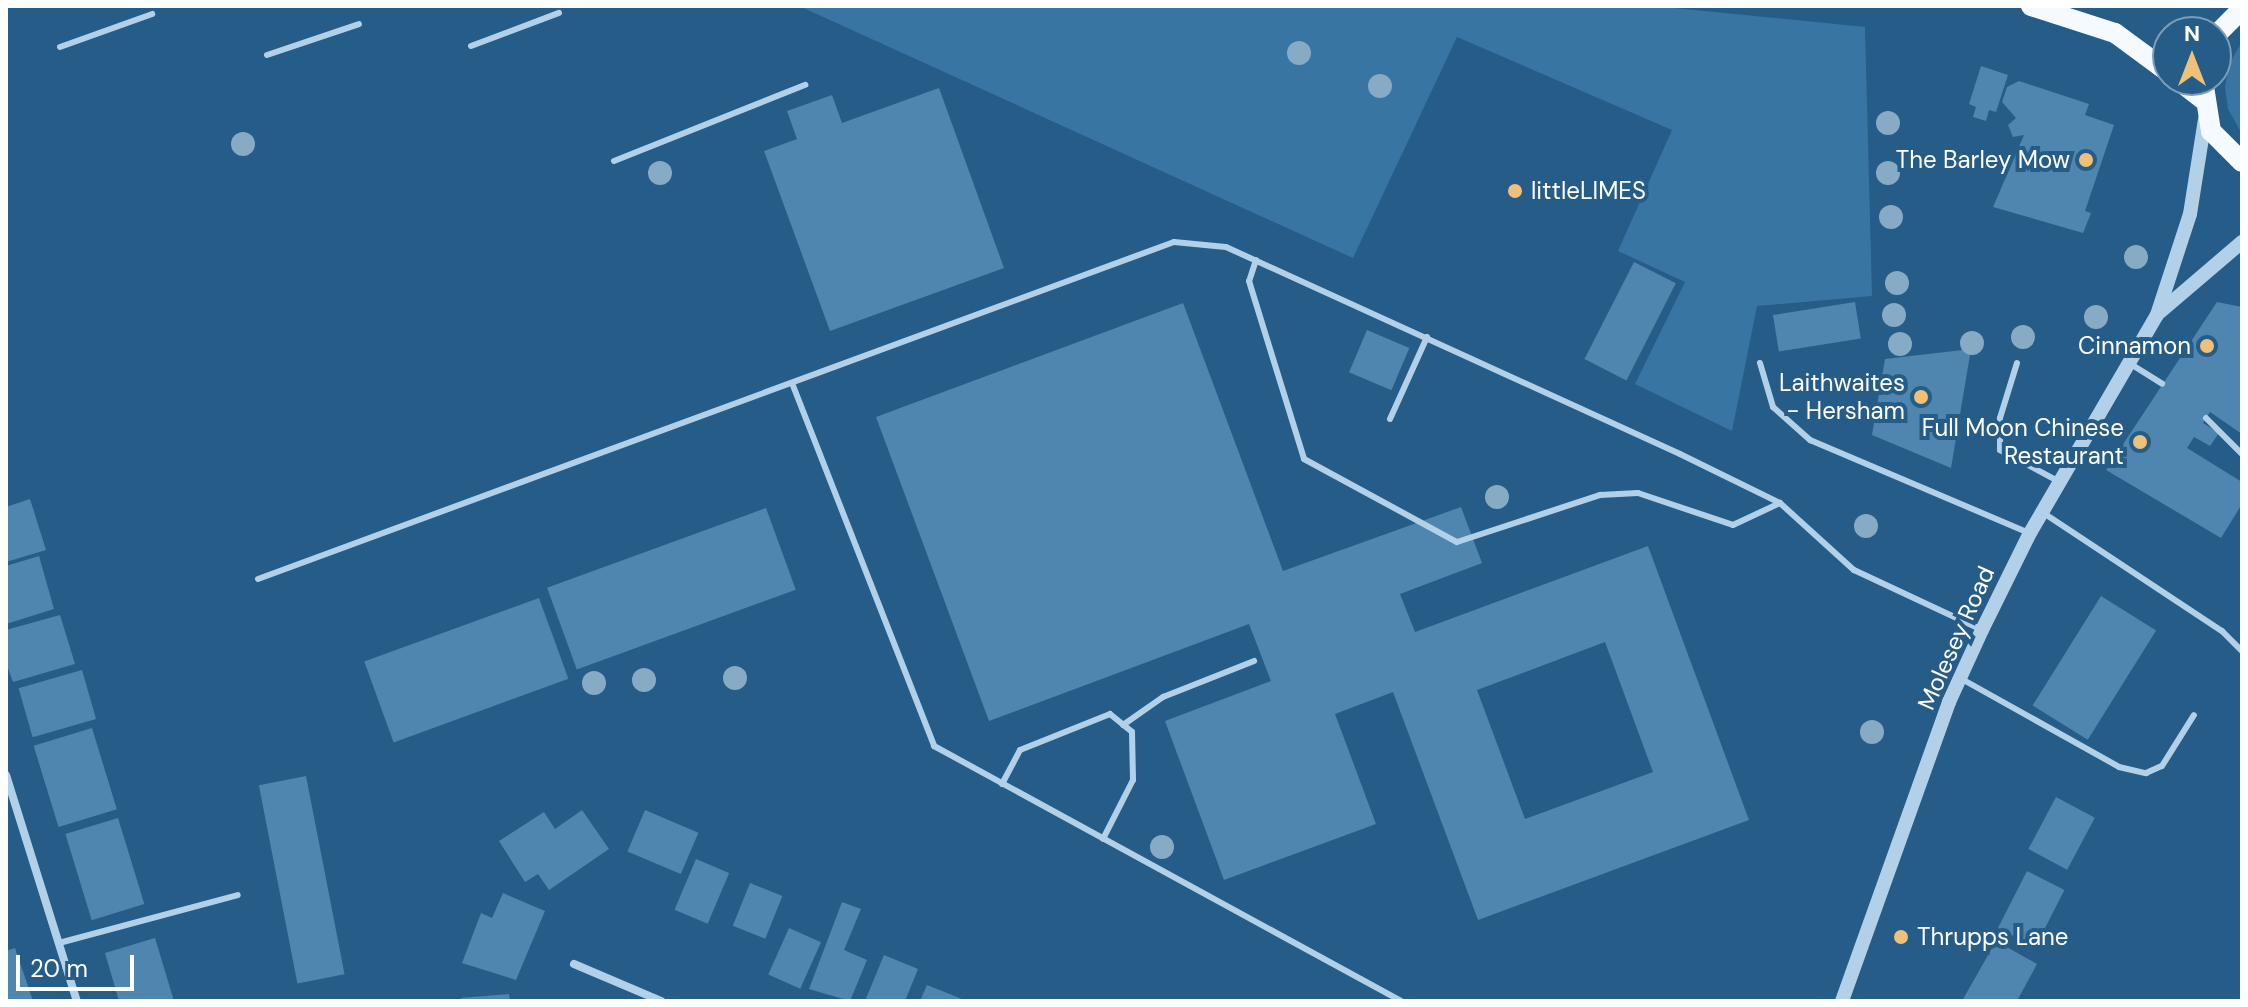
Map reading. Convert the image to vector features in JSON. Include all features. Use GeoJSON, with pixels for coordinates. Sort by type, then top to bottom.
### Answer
{"type":"FeatureCollection","features":[{"type":"Feature","properties":{"kind":"main road"},"geometry":{"type":"LineString","coordinates":[[2031,6],[2115,33],[2152,60]]}},
{"type":"Feature","properties":{"kind":"main road"},"geometry":{"type":"LineString","coordinates":[[2203,99],[2219,143],[2242,162]]}},
{"type":"Feature","properties":{"kind":"street","name":"Molesey Road"},"geometry":{"type":"LineString","coordinates":[[1842,1001],[1960,678],[1982,630],[2030,533],[2157,315],[2190,214],[2203,99]]}},
{"type":"Feature","properties":{"kind":"street","name":"Molesey Road"},"geometry":{"type":"LineString","coordinates":[[2157,315],[2242,242]]}},
{"type":"Feature","properties":{"kind":"street"},"geometry":{"type":"LineString","coordinates":[[6,775],[77,1001]]}},
{"type":"Feature","properties":{"kind":"street"},"geometry":{"type":"LineString","coordinates":[[574,964],[661,1001]]}},
{"type":"Feature","properties":{"kind":"lane"},"geometry":{"type":"LineString","coordinates":[[471,46],[559,13]]}},
{"type":"Feature","properties":{"kind":"lane"},"geometry":{"type":"LineString","coordinates":[[60,47],[152,14]]}},
{"type":"Feature","properties":{"kind":"lane"},"geometry":{"type":"LineString","coordinates":[[267,55],[359,24]]}},
{"type":"Feature","properties":{"kind":"lane"},"geometry":{"type":"LineString","coordinates":[[614,161],[805,85]]}},
{"type":"Feature","properties":{"kind":"lane"},"geometry":{"type":"LineString","coordinates":[[258,579],[1174,242],[1226,247],[1427,337],[1780,503],[1854,570],[1982,630]]}},
{"type":"Feature","properties":{"kind":"lane"},"geometry":{"type":"LineString","coordinates":[[1256,260],[1249,281],[1267,353],[1304,459],[1457,542],[1600,495],[1638,493],[1733,525],[1780,503]]}},
{"type":"Feature","properties":{"kind":"lane"},"geometry":{"type":"LineString","coordinates":[[1390,419],[1427,337]]}},
{"type":"Feature","properties":{"kind":"lane"},"geometry":{"type":"LineString","coordinates":[[1760,363],[1773,407],[1810,440],[2030,533]]}},
{"type":"Feature","properties":{"kind":"lane"},"geometry":{"type":"LineString","coordinates":[[2017,363],[2000,418],[2000,450],[2060,482]]}},
{"type":"Feature","properties":{"kind":"lane"},"geometry":{"type":"LineString","coordinates":[[2129,363],[2162,384]]}},
{"type":"Feature","properties":{"kind":"lane"},"geometry":{"type":"LineString","coordinates":[[792,383],[934,746],[1401,1001]]}},
{"type":"Feature","properties":{"kind":"lane"},"geometry":{"type":"LineString","coordinates":[[2206,418],[2242,454]]}},
{"type":"Feature","properties":{"kind":"lane"},"geometry":{"type":"LineString","coordinates":[[2042,512],[2222,631],[2242,651]]}},
{"type":"Feature","properties":{"kind":"lane"},"geometry":{"type":"LineString","coordinates":[[1123,725],[1163,697],[1254,661]]}},
{"type":"Feature","properties":{"kind":"lane"},"geometry":{"type":"LineString","coordinates":[[1960,678],[2119,767],[2146,773],[2162,766],[2194,715]]}},
{"type":"Feature","properties":{"kind":"lane"},"geometry":{"type":"LineString","coordinates":[[1002,784],[1020,750],[1110,714],[1132,732],[1133,780],[1103,839]]}},
{"type":"Feature","properties":{"kind":"lane"},"geometry":{"type":"LineString","coordinates":[[59,943],[238,895]]}},
{"type":"Feature","properties":{"kind":"shaded area"},"geometry":{"type":"Polygon","coordinates":[[[799,6],[1654,6],[1865,27],[1872,296],[1757,306],[1732,431],[1635,384],[1685,282],[1618,251],[1672,130],[1457,37],[1353,258],[799,6]]]}},
{"type":"Feature","properties":{"kind":"shaded area"},"geometry":{"type":"Polygon","coordinates":[[[2242,42],[2242,134],[2228,109],[2226,96],[2232,96],[2232,59],[2242,42]]]}},
{"type":"Feature","properties":{"kind":"building"},"geometry":{"type":"Polygon","coordinates":[[[1981,66],[2008,75],[1996,112],[1989,110],[1986,121],[1973,117],[1976,107],[1969,104],[1981,66]]]}},
{"type":"Feature","properties":{"kind":"building"},"geometry":{"type":"Polygon","coordinates":[[[2019,81],[2089,104],[2085,115],[2114,125],[2085,211],[2091,213],[2083,233],[1993,207],[2024,135],[2013,137],[2008,125],[2016,118],[2002,102],[2007,87],[2019,81]]]}},
{"type":"Feature","properties":{"kind":"building"},"geometry":{"type":"Polygon","coordinates":[[[939,88],[1004,268],[830,331],[764,151],[797,139],[787,111],[832,95],[842,123],[939,88]]]}},
{"type":"Feature","properties":{"kind":"building"},"geometry":{"type":"Polygon","coordinates":[[[1634,262],[1676,283],[1626,380],[1585,359],[1634,262]]]}},
{"type":"Feature","properties":{"kind":"building"},"geometry":{"type":"Polygon","coordinates":[[[1855,302],[1861,339],[1779,352],[1773,315],[1855,302]]]}},
{"type":"Feature","properties":{"kind":"building"},"geometry":{"type":"Polygon","coordinates":[[[2217,302],[2242,307],[2242,434],[2210,412],[2203,423],[2219,433],[2210,446],[2194,437],[2187,448],[2242,482],[2242,504],[2221,538],[2106,470],[2217,302]]]}},
{"type":"Feature","properties":{"kind":"building"},"geometry":{"type":"Polygon","coordinates":[[[1183,303],[1283,571],[1461,507],[1482,563],[1400,594],[1415,632],[1648,546],[1749,820],[1478,920],[1393,692],[1335,714],[1376,824],[1224,880],[1165,721],[1271,681],[1249,624],[989,721],[876,417],[1183,303]],[[1605,642],[1477,690],[1525,819],[1653,772],[1605,642]]]}},
{"type":"Feature","properties":{"kind":"building"},"geometry":{"type":"Polygon","coordinates":[[[1367,330],[1409,348],[1391,390],[1349,372],[1367,330]]]}},
{"type":"Feature","properties":{"kind":"building","name":"Laithwaites - Hersham"},"geometry":{"type":"Polygon","coordinates":[[[1971,349],[1951,468],[1872,435],[1885,359],[1971,349]]]}},
{"type":"Feature","properties":{"kind":"building"},"geometry":{"type":"Polygon","coordinates":[[[30,499],[46,550],[6,562],[6,507],[30,499]]]}},
{"type":"Feature","properties":{"kind":"building"},"geometry":{"type":"Polygon","coordinates":[[[766,508],[796,590],[577,669],[547,588],[766,508]]]}},
{"type":"Feature","properties":{"kind":"building"},"geometry":{"type":"Polygon","coordinates":[[[39,556],[54,609],[6,624],[6,566],[39,556]]]}},
{"type":"Feature","properties":{"kind":"building"},"geometry":{"type":"Polygon","coordinates":[[[2101,596],[2156,630],[2088,740],[2033,705],[2101,596]]]}},
{"type":"Feature","properties":{"kind":"building"},"geometry":{"type":"Polygon","coordinates":[[[539,598],[568,679],[394,742],[364,662],[539,598]]]}},
{"type":"Feature","properties":{"kind":"building"},"geometry":{"type":"Polygon","coordinates":[[[60,615],[75,664],[13,682],[6,663],[6,630],[60,615]]]}},
{"type":"Feature","properties":{"kind":"building"},"geometry":{"type":"Polygon","coordinates":[[[82,670],[96,719],[33,737],[19,688],[82,670]]]}},
{"type":"Feature","properties":{"kind":"building"},"geometry":{"type":"Polygon","coordinates":[[[92,728],[117,809],[59,827],[34,746],[92,728]]]}},
{"type":"Feature","properties":{"kind":"building"},"geometry":{"type":"Polygon","coordinates":[[[306,776],[345,974],[297,983],[259,785],[306,776]]]}},
{"type":"Feature","properties":{"kind":"building"},"geometry":{"type":"Polygon","coordinates":[[[2056,797],[2095,818],[2067,870],[2028,849],[2056,797]]]}},
{"type":"Feature","properties":{"kind":"building"},"geometry":{"type":"Polygon","coordinates":[[[582,810],[609,849],[549,890],[538,874],[525,882],[499,841],[544,812],[555,829],[582,810]]]}},
{"type":"Feature","properties":{"kind":"building"},"geometry":{"type":"Polygon","coordinates":[[[645,810],[698,833],[681,874],[627,851],[645,810]]]}},
{"type":"Feature","properties":{"kind":"building"},"geometry":{"type":"Polygon","coordinates":[[[118,818],[144,904],[92,920],[65,834],[118,818]]]}},
{"type":"Feature","properties":{"kind":"building"},"geometry":{"type":"Polygon","coordinates":[[[696,859],[729,873],[708,924],[675,910],[696,859]]]}},
{"type":"Feature","properties":{"kind":"building"},"geometry":{"type":"Polygon","coordinates":[[[2027,871],[2064,890],[2035,947],[1998,928],[2027,871]]]}},
{"type":"Feature","properties":{"kind":"building"},"geometry":{"type":"Polygon","coordinates":[[[750,883],[782,896],[765,939],[733,926],[750,883]]]}},
{"type":"Feature","properties":{"kind":"building"},"geometry":{"type":"Polygon","coordinates":[[[503,893],[545,911],[516,980],[462,963],[481,913],[492,918],[503,893]]]}},
{"type":"Feature","properties":{"kind":"building"},"geometry":{"type":"Polygon","coordinates":[[[842,902],[861,909],[844,950],[867,960],[850,1001],[809,989],[842,902]]]}},
{"type":"Feature","properties":{"kind":"building"},"geometry":{"type":"Polygon","coordinates":[[[789,928],[821,942],[800,989],[768,975],[789,928]]]}},
{"type":"Feature","properties":{"kind":"building"},"geometry":{"type":"Polygon","coordinates":[[[155,938],[174,1001],[119,1001],[105,953],[155,938]]]}},
{"type":"Feature","properties":{"kind":"building"},"geometry":{"type":"Polygon","coordinates":[[[1996,941],[2037,964],[2017,1001],[1962,1001],[1996,941]]]}},
{"type":"Feature","properties":{"kind":"building"},"geometry":{"type":"Polygon","coordinates":[[[15,948],[33,1001],[6,1001],[6,951],[15,948]]]}},
{"type":"Feature","properties":{"kind":"building"},"geometry":{"type":"Polygon","coordinates":[[[884,955],[918,969],[905,1001],[865,1001],[884,955]]]}},
{"type":"Feature","properties":{"kind":"building"},"geometry":{"type":"Polygon","coordinates":[[[927,985],[967,1001],[920,1001],[927,985]]]}},
{"type":"Feature","properties":{"kind":"building"},"geometry":{"type":"Polygon","coordinates":[[[509,994],[510,1001],[462,1001],[461,998],[509,994]]]}},
{"type":"Feature","properties":{"kind":"place","name":"The Barley Mow"},"geometry":{"type":"Point","coordinates":[2086,160]}},
{"type":"Feature","properties":{"kind":"place","name":"littleLIMES"},"geometry":{"type":"Point","coordinates":[1515,191]}},
{"type":"Feature","properties":{"kind":"place","name":"Cinnamon"},"geometry":{"type":"Point","coordinates":[2207,346]}},
{"type":"Feature","properties":{"kind":"place","name":"Laithwaites - Hersham"},"geometry":{"type":"Point","coordinates":[1921,397]}},
{"type":"Feature","properties":{"kind":"place","name":"Full Moon Chinese Restaurant"},"geometry":{"type":"Point","coordinates":[2140,442]}},
{"type":"Feature","properties":{"kind":"place","name":"Thrupps Lane"},"geometry":{"type":"Point","coordinates":[1901,937]}}]}
